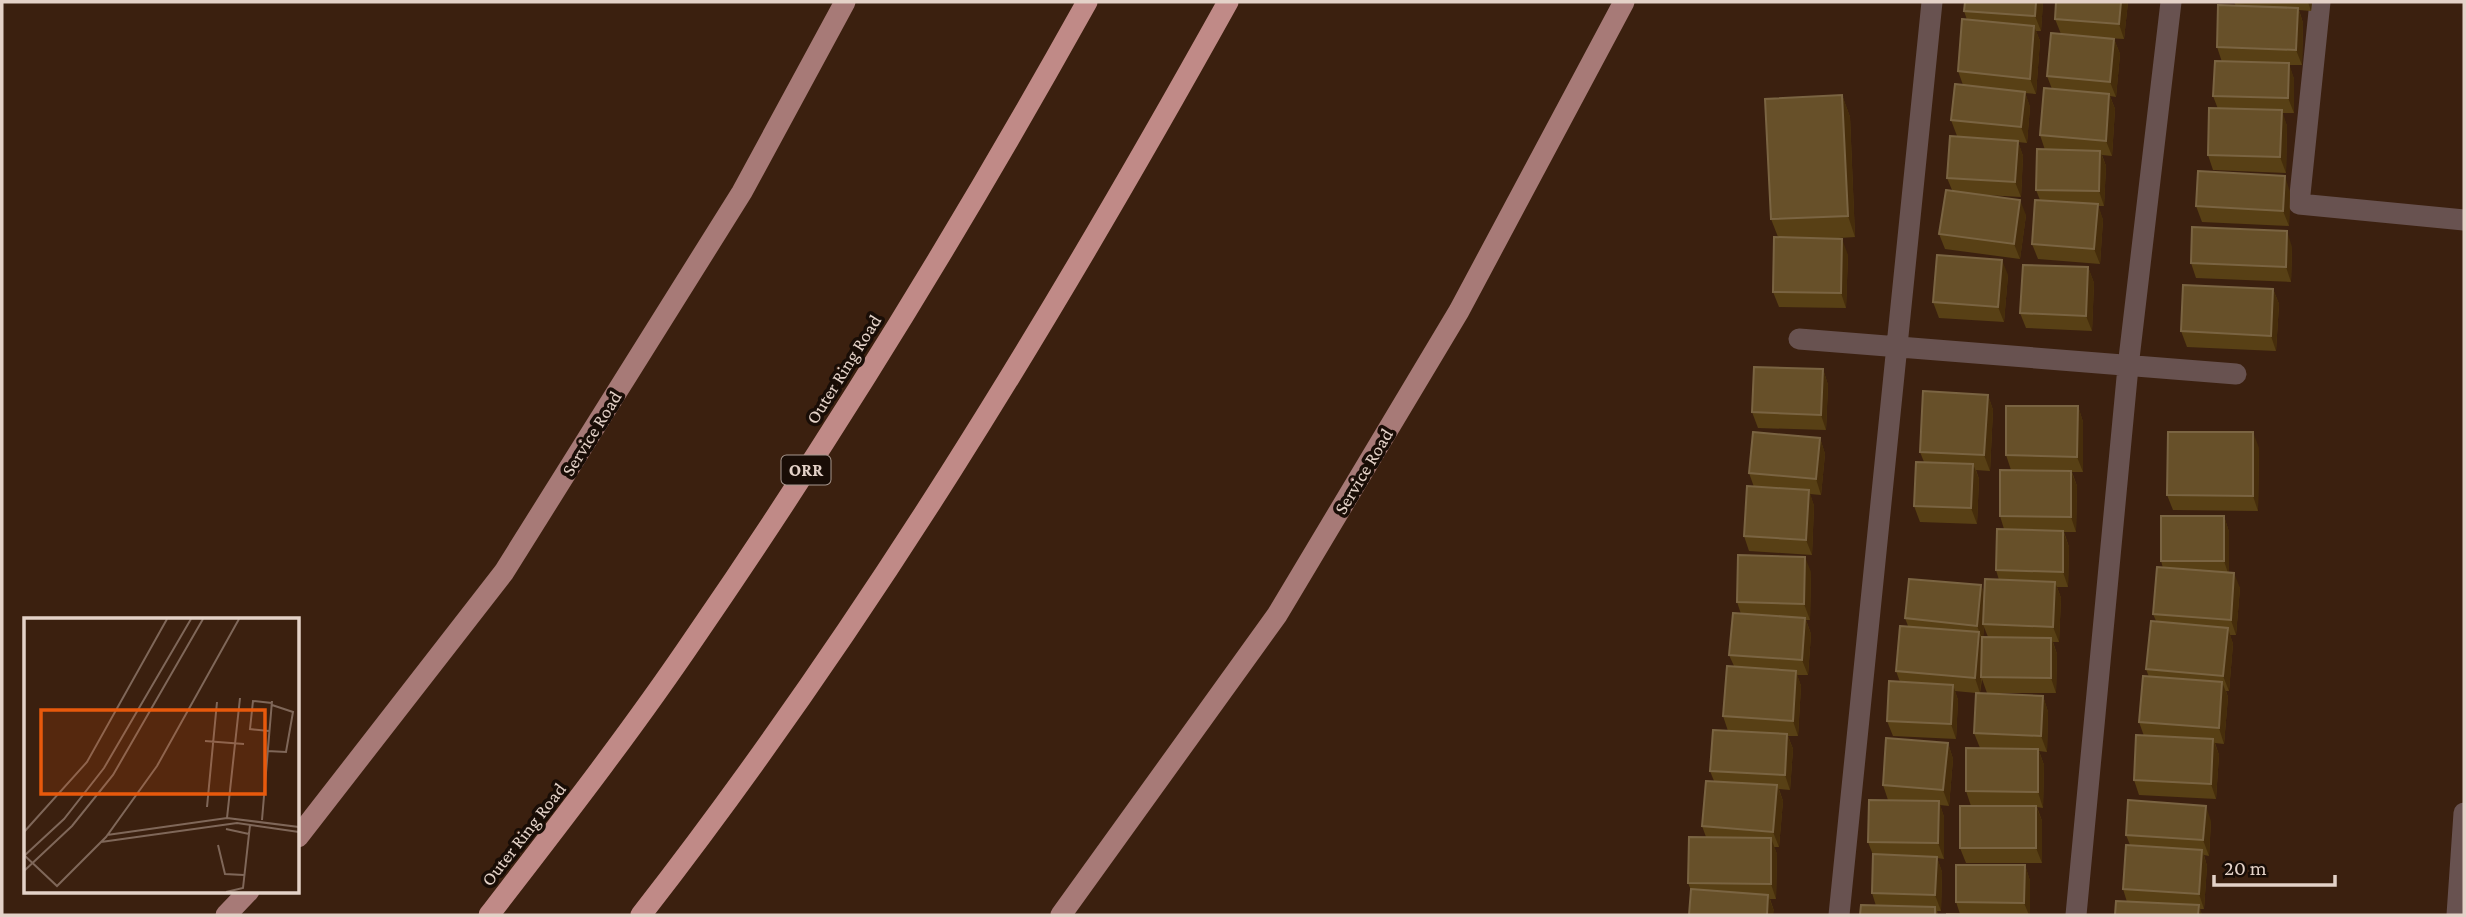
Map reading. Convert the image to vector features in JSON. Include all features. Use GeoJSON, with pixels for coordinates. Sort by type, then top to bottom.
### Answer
{"type":"FeatureCollection","features":[{"type":"Feature","properties":{"kind":"highway","name":"Outer Ring Road"},"geometry":{"type":"LineString","coordinates":[[489,915],[589,785],[694,639],[795,488],[891,337],[1087,2]]}},
{"type":"Feature","properties":{"kind":"highway"},"geometry":{"type":"LineString","coordinates":[[641,915],[795,708],[897,555],[1088,244],[1228,2]]}},
{"type":"Feature","properties":{"kind":"main road","name":"Service Road"},"geometry":{"type":"LineString","coordinates":[[299,836],[504,572],[742,192],[845,2]]}},
{"type":"Feature","properties":{"kind":"main road","name":"Service Road"},"geometry":{"type":"LineString","coordinates":[[1060,915],[1277,615],[1459,311],[1624,2]]}},
{"type":"Feature","properties":{"kind":"main road"},"geometry":{"type":"LineString","coordinates":[[226,915],[248,892]]}},
{"type":"Feature","properties":{"kind":"street"},"geometry":{"type":"LineString","coordinates":[[1839,915],[1933,2]]}},
{"type":"Feature","properties":{"kind":"street"},"geometry":{"type":"LineString","coordinates":[[2076,915],[2128,367],[2171,2]]}},
{"type":"Feature","properties":{"kind":"street"},"geometry":{"type":"LineString","coordinates":[[2320,2],[2300,204],[2464,220]]}},
{"type":"Feature","properties":{"kind":"street"},"geometry":{"type":"LineString","coordinates":[[1799,339],[2236,374]]}},
{"type":"Feature","properties":{"kind":"street"},"geometry":{"type":"LineString","coordinates":[[2456,915],[2464,813]]}},
{"type":"Feature","properties":{"kind":"building"},"geometry":{"type":"Polygon","coordinates":[[[1965,2],[2036,2],[2035,16],[1964,11],[1965,2]]]}},
{"type":"Feature","properties":{"kind":"building"},"geometry":{"type":"Polygon","coordinates":[[[2056,2],[2121,2],[2119,24],[2055,19],[2056,2]]]}},
{"type":"Feature","properties":{"kind":"building"},"geometry":{"type":"Polygon","coordinates":[[[2218,5],[2298,8],[2296,50],[2217,47],[2218,5]]]}},
{"type":"Feature","properties":{"kind":"building"},"geometry":{"type":"Polygon","coordinates":[[[1962,19],[2034,26],[2030,79],[1958,71],[1962,19]]]}},
{"type":"Feature","properties":{"kind":"building"},"geometry":{"type":"Polygon","coordinates":[[[2051,33],[2114,39],[2110,82],[2047,76],[2051,33]]]}},
{"type":"Feature","properties":{"kind":"building"},"geometry":{"type":"Polygon","coordinates":[[[2215,61],[2289,63],[2288,98],[2213,96],[2215,61]]]}},
{"type":"Feature","properties":{"kind":"building"},"geometry":{"type":"Polygon","coordinates":[[[1955,84],[2025,92],[2021,127],[1951,120],[1955,84]]]}},
{"type":"Feature","properties":{"kind":"building"},"geometry":{"type":"Polygon","coordinates":[[[2044,88],[2109,94],[2106,141],[2040,135],[2044,88]]]}},
{"type":"Feature","properties":{"kind":"building"},"geometry":{"type":"Polygon","coordinates":[[[1842,95],[1848,216],[1771,219],[1765,99],[1842,95]]]}},
{"type":"Feature","properties":{"kind":"building"},"geometry":{"type":"Polygon","coordinates":[[[2209,108],[2282,110],[2280,157],[2208,155],[2209,108]]]}},
{"type":"Feature","properties":{"kind":"building"},"geometry":{"type":"Polygon","coordinates":[[[1950,136],[2018,141],[2015,182],[1947,178],[1950,136]]]}},
{"type":"Feature","properties":{"kind":"building"},"geometry":{"type":"Polygon","coordinates":[[[2037,149],[2100,151],[2099,191],[2036,190],[2037,149]]]}},
{"type":"Feature","properties":{"kind":"building"},"geometry":{"type":"Polygon","coordinates":[[[2198,171],[2285,176],[2283,211],[2196,206],[2198,171]]]}},
{"type":"Feature","properties":{"kind":"building"},"geometry":{"type":"Polygon","coordinates":[[[1946,190],[2020,200],[2014,244],[1939,234],[1946,190]]]}},
{"type":"Feature","properties":{"kind":"building"},"geometry":{"type":"Polygon","coordinates":[[[2035,200],[2098,204],[2094,249],[2032,244],[2035,200]]]}},
{"type":"Feature","properties":{"kind":"building"},"geometry":{"type":"Polygon","coordinates":[[[2192,227],[2287,231],[2286,267],[2191,263],[2192,227]]]}},
{"type":"Feature","properties":{"kind":"building"},"geometry":{"type":"Polygon","coordinates":[[[1774,237],[1842,239],[1841,293],[1773,292],[1774,237]]]}},
{"type":"Feature","properties":{"kind":"building"},"geometry":{"type":"Polygon","coordinates":[[[1937,255],[2002,260],[1998,307],[1933,302],[1937,255]]]}},
{"type":"Feature","properties":{"kind":"building"},"geometry":{"type":"Polygon","coordinates":[[[2023,265],[2088,267],[2086,316],[2020,313],[2023,265]]]}},
{"type":"Feature","properties":{"kind":"building"},"geometry":{"type":"Polygon","coordinates":[[[2183,285],[2273,289],[2271,336],[2181,331],[2183,285]]]}},
{"type":"Feature","properties":{"kind":"building"},"geometry":{"type":"Polygon","coordinates":[[[1754,367],[1823,369],[1821,415],[1752,412],[1754,367]]]}},
{"type":"Feature","properties":{"kind":"building"},"geometry":{"type":"Polygon","coordinates":[[[1923,391],[1988,395],[1984,455],[1920,452],[1923,391]]]}},
{"type":"Feature","properties":{"kind":"building"},"geometry":{"type":"Polygon","coordinates":[[[2006,406],[2078,406],[2077,457],[2006,455],[2006,406]]]}},
{"type":"Feature","properties":{"kind":"building"},"geometry":{"type":"Polygon","coordinates":[[[1753,432],[1820,438],[1816,479],[1749,473],[1753,432]]]}},
{"type":"Feature","properties":{"kind":"building"},"geometry":{"type":"Polygon","coordinates":[[[2168,432],[2253,432],[2253,496],[2167,495],[2168,432]]]}},
{"type":"Feature","properties":{"kind":"building"},"geometry":{"type":"Polygon","coordinates":[[[1916,462],[1973,464],[1971,508],[1914,506],[1916,462]]]}},
{"type":"Feature","properties":{"kind":"building"},"geometry":{"type":"Polygon","coordinates":[[[2000,470],[2071,471],[2071,517],[2000,516],[2000,470]]]}},
{"type":"Feature","properties":{"kind":"building"},"geometry":{"type":"Polygon","coordinates":[[[1747,486],[1809,490],[1806,540],[1744,536],[1747,486]]]}},
{"type":"Feature","properties":{"kind":"building"},"geometry":{"type":"Polygon","coordinates":[[[2161,516],[2224,516],[2224,561],[2161,561],[2161,516]]]}},
{"type":"Feature","properties":{"kind":"building"},"geometry":{"type":"Polygon","coordinates":[[[1997,529],[2063,531],[2063,572],[1996,570],[1997,529]]]}},
{"type":"Feature","properties":{"kind":"building"},"geometry":{"type":"Polygon","coordinates":[[[1738,555],[1805,557],[1804,604],[1737,602],[1738,555]]]}},
{"type":"Feature","properties":{"kind":"building"},"geometry":{"type":"Polygon","coordinates":[[[2157,567],[2234,573],[2231,620],[2153,614],[2157,567]]]}},
{"type":"Feature","properties":{"kind":"building"},"geometry":{"type":"Polygon","coordinates":[[[1909,579],[1981,585],[1977,626],[1905,618],[1909,579]]]}},
{"type":"Feature","properties":{"kind":"building"},"geometry":{"type":"Polygon","coordinates":[[[1985,579],[2055,582],[2053,627],[1983,624],[1985,579]]]}},
{"type":"Feature","properties":{"kind":"building"},"geometry":{"type":"Polygon","coordinates":[[[1733,613],[1805,618],[1802,660],[1729,655],[1733,613]]]}},
{"type":"Feature","properties":{"kind":"building"},"geometry":{"type":"Polygon","coordinates":[[[2151,621],[2228,628],[2223,676],[2146,669],[2151,621]]]}},
{"type":"Feature","properties":{"kind":"building"},"geometry":{"type":"Polygon","coordinates":[[[1900,626],[1979,632],[1975,678],[1896,671],[1900,626]]]}},
{"type":"Feature","properties":{"kind":"building"},"geometry":{"type":"Polygon","coordinates":[[[1982,637],[2051,638],[2051,678],[1981,677],[1982,637]]]}},
{"type":"Feature","properties":{"kind":"building"},"geometry":{"type":"Polygon","coordinates":[[[1727,666],[1796,671],[1793,721],[1723,716],[1727,666]]]}},
{"type":"Feature","properties":{"kind":"building"},"geometry":{"type":"Polygon","coordinates":[[[2143,676],[2222,682],[2219,728],[2139,722],[2143,676]]]}},
{"type":"Feature","properties":{"kind":"building"},"geometry":{"type":"Polygon","coordinates":[[[1889,681],[1953,685],[1951,724],[1887,721],[1889,681]]]}},
{"type":"Feature","properties":{"kind":"building"},"geometry":{"type":"Polygon","coordinates":[[[1976,693],[2043,696],[2041,736],[1974,733],[1976,693]]]}},
{"type":"Feature","properties":{"kind":"building"},"geometry":{"type":"Polygon","coordinates":[[[1713,730],[1787,734],[1785,775],[1710,771],[1713,730]]]}},
{"type":"Feature","properties":{"kind":"building"},"geometry":{"type":"Polygon","coordinates":[[[2136,735],[2213,739],[2211,784],[2134,780],[2136,735]]]}},
{"type":"Feature","properties":{"kind":"building"},"geometry":{"type":"Polygon","coordinates":[[[1886,738],[1948,743],[1943,790],[1883,785],[1886,738]]]}},
{"type":"Feature","properties":{"kind":"building"},"geometry":{"type":"Polygon","coordinates":[[[1966,748],[2038,749],[2038,792],[1966,791],[1966,748]]]}},
{"type":"Feature","properties":{"kind":"building"},"geometry":{"type":"Polygon","coordinates":[[[1706,781],[1777,785],[1773,832],[1702,826],[1706,781]]]}},
{"type":"Feature","properties":{"kind":"building"},"geometry":{"type":"Polygon","coordinates":[[[1869,800],[1939,801],[1938,843],[1868,842],[1869,800]]]}},
{"type":"Feature","properties":{"kind":"building"},"geometry":{"type":"Polygon","coordinates":[[[2128,800],[2206,806],[2203,840],[2126,835],[2128,800]]]}},
{"type":"Feature","properties":{"kind":"building"},"geometry":{"type":"Polygon","coordinates":[[[1960,806],[2036,806],[2036,848],[1960,848],[1960,806]]]}},
{"type":"Feature","properties":{"kind":"building"},"geometry":{"type":"Polygon","coordinates":[[[1689,837],[1771,838],[1771,884],[1688,883],[1689,837]]]}},
{"type":"Feature","properties":{"kind":"building"},"geometry":{"type":"Polygon","coordinates":[[[2126,845],[2202,850],[2199,894],[2123,889],[2126,845]]]}},
{"type":"Feature","properties":{"kind":"building"},"geometry":{"type":"Polygon","coordinates":[[[1873,854],[1937,857],[1935,895],[1872,893],[1873,854]]]}},
{"type":"Feature","properties":{"kind":"building"},"geometry":{"type":"Polygon","coordinates":[[[1956,865],[2025,865],[2024,903],[1956,902],[1956,865]]]}},
{"type":"Feature","properties":{"kind":"building"},"geometry":{"type":"Polygon","coordinates":[[[1691,889],[1768,895],[1767,915],[1689,915],[1691,889]]]}},
{"type":"Feature","properties":{"kind":"building"},"geometry":{"type":"Polygon","coordinates":[[[2116,901],[2199,905],[2198,915],[2115,915],[2116,901]]]}},
{"type":"Feature","properties":{"kind":"building"},"geometry":{"type":"Polygon","coordinates":[[[1861,905],[1935,907],[1935,915],[1860,915],[1861,905]]]}},
{"type":"Feature","properties":{"kind":"building"},"geometry":{"type":"Polygon","coordinates":[[[1947,914],[2018,915],[1947,915],[1947,914]]]}}]}
